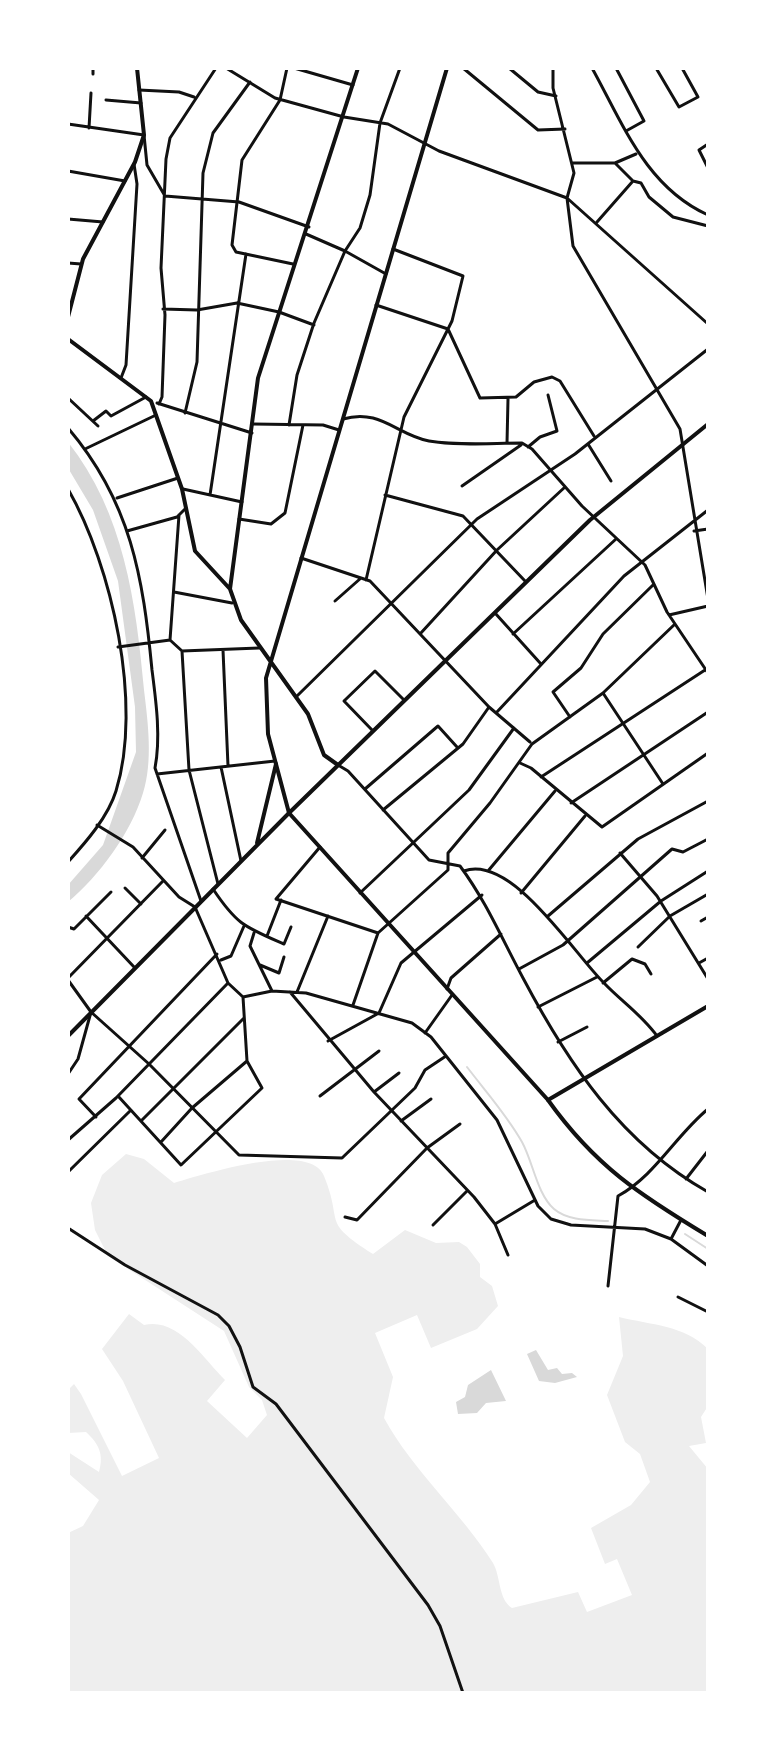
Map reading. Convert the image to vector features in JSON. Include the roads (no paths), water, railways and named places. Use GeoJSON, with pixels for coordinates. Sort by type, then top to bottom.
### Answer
{"type":"FeatureCollection","features":[{"type":"Feature","properties":{"kind":"street"},"geometry":{"type":"LineString","coordinates":[[93,68],[93,74]]}},
{"type":"Feature","properties":{"kind":"street"},"geometry":{"type":"LineString","coordinates":[[137,68],[147,165],[165,196]]}},
{"type":"Feature","properties":{"kind":"street"},"geometry":{"type":"LineString","coordinates":[[159,404],[162,397],[165,196],[170,138],[194,97],[216,68]]}},
{"type":"Feature","properties":{"kind":"street"},"geometry":{"type":"LineString","coordinates":[[226,68],[280,100],[380,123],[567,198],[708,324]]}},
{"type":"Feature","properties":{"kind":"street"},"geometry":{"type":"LineString","coordinates":[[287,68],[280,100],[242,160],[232,245],[236,252],[294,264]]}},
{"type":"Feature","properties":{"kind":"street"},"geometry":{"type":"LineString","coordinates":[[294,68],[353,85]]}},
{"type":"Feature","properties":{"kind":"street"},"geometry":{"type":"LineString","coordinates":[[317,75],[318,68]]}},
{"type":"Feature","properties":{"kind":"street"},"geometry":{"type":"LineString","coordinates":[[358,68],[258,378],[230,589],[232,603],[259,648],[308,714],[324,755],[365,789],[429,860],[447,861],[464,871],[482,895],[558,1043],[600,1103],[686,1179],[708,1192]]}},
{"type":"Feature","properties":{"kind":"street"},"geometry":{"type":"LineString","coordinates":[[289,425],[297,375],[314,325],[345,251],[360,228],[370,195],[380,123],[400,68]]}},
{"type":"Feature","properties":{"kind":"street"},"geometry":{"type":"LineString","coordinates":[[447,68],[270,662],[266,678],[268,734],[289,813],[548,1100],[571,1133],[631,1189],[708,1236]]}},
{"type":"Feature","properties":{"kind":"street"},"geometry":{"type":"LineString","coordinates":[[463,68],[538,130],[565,129]]}},
{"type":"Feature","properties":{"kind":"street"},"geometry":{"type":"LineString","coordinates":[[509,68],[538,92],[556,96]]}},
{"type":"Feature","properties":{"kind":"street"},"geometry":{"type":"LineString","coordinates":[[603,68],[594,70],[636,154],[676,198],[708,215]]}},
{"type":"Feature","properties":{"kind":"street"},"geometry":{"type":"LineString","coordinates":[[616,68],[644,121],[626,131]]}},
{"type":"Feature","properties":{"kind":"street"},"geometry":{"type":"LineString","coordinates":[[656,68],[679,107],[698,97],[682,68]]}},
{"type":"Feature","properties":{"kind":"street"},"geometry":{"type":"LineString","coordinates":[[552,69],[574,173],[567,198],[573,246],[680,429],[692,521],[708,599]]}},
{"type":"Feature","properties":{"kind":"street"},"geometry":{"type":"LineString","coordinates":[[185,413],[197,362],[203,173],[213,133],[250,82]]}},
{"type":"Feature","properties":{"kind":"street"},"geometry":{"type":"LineString","coordinates":[[139,90],[194,97]]}},
{"type":"Feature","properties":{"kind":"street"},"geometry":{"type":"LineString","coordinates":[[89,128],[91,93]]}},
{"type":"Feature","properties":{"kind":"street"},"geometry":{"type":"LineString","coordinates":[[106,100],[141,103]]}},
{"type":"Feature","properties":{"kind":"street"},"geometry":{"type":"LineString","coordinates":[[68,124],[144,135]]}},
{"type":"Feature","properties":{"kind":"street"},"geometry":{"type":"LineString","coordinates":[[68,317],[81,264],[134,164],[144,135]]}},
{"type":"Feature","properties":{"kind":"street"},"geometry":{"type":"LineString","coordinates":[[708,144],[699,150],[708,168]]}},
{"type":"Feature","properties":{"kind":"street"},"geometry":{"type":"LineString","coordinates":[[572,163],[615,163],[636,154]]}},
{"type":"Feature","properties":{"kind":"street"},"geometry":{"type":"LineString","coordinates":[[615,163],[633,181],[641,183],[649,197],[673,217],[708,226]]}},
{"type":"Feature","properties":{"kind":"street"},"geometry":{"type":"LineString","coordinates":[[121,378],[126,365],[137,184],[134,164]]}},
{"type":"Feature","properties":{"kind":"street"},"geometry":{"type":"LineString","coordinates":[[68,171],[125,181]]}},
{"type":"Feature","properties":{"kind":"street"},"geometry":{"type":"LineString","coordinates":[[597,222],[633,181]]}},
{"type":"Feature","properties":{"kind":"street"},"geometry":{"type":"LineString","coordinates":[[165,196],[239,202],[309,227]]}},
{"type":"Feature","properties":{"kind":"street"},"geometry":{"type":"LineString","coordinates":[[68,219],[103,222]]}},
{"type":"Feature","properties":{"kind":"street"},"geometry":{"type":"LineString","coordinates":[[306,234],[386,274]]}},
{"type":"Feature","properties":{"kind":"street"},"geometry":{"type":"LineString","coordinates":[[366,580],[401,427],[413,396],[448,329],[463,276],[393,249]]}},
{"type":"Feature","properties":{"kind":"street"},"geometry":{"type":"LineString","coordinates":[[210,495],[246,254]]}},
{"type":"Feature","properties":{"kind":"street"},"geometry":{"type":"LineString","coordinates":[[68,263],[81,264]]}},
{"type":"Feature","properties":{"kind":"street"},"geometry":{"type":"LineString","coordinates":[[163,309],[197,310],[237,303],[279,312],[314,325]]}},
{"type":"Feature","properties":{"kind":"street"},"geometry":{"type":"LineString","coordinates":[[376,305],[448,329],[480,398],[516,397],[534,382],[552,377],[560,381],[595,438]]}},
{"type":"Feature","properties":{"kind":"street"},"geometry":{"type":"LineString","coordinates":[[68,339],[149,399],[219,425],[252,433]]}},
{"type":"Feature","properties":{"kind":"street"},"geometry":{"type":"LineString","coordinates":[[296,696],[472,524],[551,471],[708,349]]}},
{"type":"Feature","properties":{"kind":"street"},"geometry":{"type":"LineString","coordinates":[[528,447],[557,431],[548,395]]}},
{"type":"Feature","properties":{"kind":"street"},"geometry":{"type":"LineString","coordinates":[[68,398],[98,426]]}},
{"type":"Feature","properties":{"kind":"street"},"geometry":{"type":"LineString","coordinates":[[507,443],[508,398]]}},
{"type":"Feature","properties":{"kind":"street"},"geometry":{"type":"LineString","coordinates":[[93,421],[106,411],[111,416],[149,399]]}},
{"type":"Feature","properties":{"kind":"street"},"geometry":{"type":"LineString","coordinates":[[149,399],[182,489],[195,551],[230,589]]}},
{"type":"Feature","properties":{"kind":"street"},"geometry":{"type":"LineString","coordinates":[[85,449],[156,415]]}},
{"type":"Feature","properties":{"kind":"street"},"geometry":{"type":"LineString","coordinates":[[343,419],[356,415],[401,427],[407,433],[426,440],[522,443],[528,447],[640,562],[669,615],[707,672],[541,777]]}},
{"type":"Feature","properties":{"kind":"street"},"geometry":{"type":"LineString","coordinates":[[253,424],[303,425],[339,430]]}},
{"type":"Feature","properties":{"kind":"street"},"geometry":{"type":"LineString","coordinates":[[68,1036],[289,813],[593,517],[708,424]]}},
{"type":"Feature","properties":{"kind":"street"},"geometry":{"type":"LineString","coordinates":[[239,519],[271,524],[285,513],[303,425]]}},
{"type":"Feature","properties":{"kind":"street"},"geometry":{"type":"LineString","coordinates":[[68,428],[116,499],[142,580],[150,643],[157,774],[201,901]]}},
{"type":"Feature","properties":{"kind":"street"},"geometry":{"type":"LineString","coordinates":[[462,486],[522,443]]}},
{"type":"Feature","properties":{"kind":"street"},"geometry":{"type":"LineString","coordinates":[[588,443],[611,481]]}},
{"type":"Feature","properties":{"kind":"street"},"geometry":{"type":"LineString","coordinates":[[116,499],[178,478]]}},
{"type":"Feature","properties":{"kind":"street"},"geometry":{"type":"LineString","coordinates":[[420,634],[497,550],[565,487]]}},
{"type":"Feature","properties":{"kind":"street"},"geometry":{"type":"LineString","coordinates":[[68,489],[79,508],[112,597],[126,696],[126,750],[116,792],[97,825],[68,862]]}},
{"type":"Feature","properties":{"kind":"street"},"geometry":{"type":"LineString","coordinates":[[182,489],[242,502]]}},
{"type":"Feature","properties":{"kind":"street"},"geometry":{"type":"LineString","coordinates":[[385,495],[463,516],[526,582]]}},
{"type":"Feature","properties":{"kind":"street"},"geometry":{"type":"LineString","coordinates":[[127,531],[179,515],[186,508]]}},
{"type":"Feature","properties":{"kind":"street"},"geometry":{"type":"LineString","coordinates":[[496,713],[640,562],[708,510]]}},
{"type":"Feature","properties":{"kind":"street"},"geometry":{"type":"LineString","coordinates":[[170,640],[179,515]]}},
{"type":"Feature","properties":{"kind":"street"},"geometry":{"type":"LineString","coordinates":[[694,531],[708,529]]}},
{"type":"Feature","properties":{"kind":"street"},"geometry":{"type":"LineString","coordinates":[[513,634],[616,539]]}},
{"type":"Feature","properties":{"kind":"street"},"geometry":{"type":"LineString","coordinates":[[301,558],[366,580],[489,707],[532,744]]}},
{"type":"Feature","properties":{"kind":"street"},"geometry":{"type":"LineString","coordinates":[[701,563],[708,561]]}},
{"type":"Feature","properties":{"kind":"street"},"geometry":{"type":"LineString","coordinates":[[335,601],[361,578]]}},
{"type":"Feature","properties":{"kind":"street"},"geometry":{"type":"LineString","coordinates":[[570,717],[553,692],[581,668],[603,634],[654,584]]}},
{"type":"Feature","properties":{"kind":"street"},"geometry":{"type":"LineString","coordinates":[[174,592],[232,603]]}},
{"type":"Feature","properties":{"kind":"street"},"geometry":{"type":"LineString","coordinates":[[669,615],[708,606]]}},
{"type":"Feature","properties":{"kind":"street"},"geometry":{"type":"LineString","coordinates":[[495,612],[541,664]]}},
{"type":"Feature","properties":{"kind":"street"},"geometry":{"type":"LineString","coordinates":[[353,1005],[378,933],[448,870],[448,853],[532,744],[603,693],[675,624]]}},
{"type":"Feature","properties":{"kind":"street"},"geometry":{"type":"LineString","coordinates":[[118,647],[170,640]]}},
{"type":"Feature","properties":{"kind":"street"},"geometry":{"type":"LineString","coordinates":[[170,640],[182,651],[189,770],[218,884]]}},
{"type":"Feature","properties":{"kind":"street"},"geometry":{"type":"LineString","coordinates":[[182,651],[259,648]]}},
{"type":"Feature","properties":{"kind":"street"},"geometry":{"type":"LineString","coordinates":[[222,649],[228,766]]}},
{"type":"Feature","properties":{"kind":"street"},"geometry":{"type":"LineString","coordinates":[[373,731],[344,701],[354,691],[375,671],[404,700]]}},
{"type":"Feature","properties":{"kind":"street"},"geometry":{"type":"LineString","coordinates":[[603,693],[663,784]]}},
{"type":"Feature","properties":{"kind":"street"},"geometry":{"type":"LineString","coordinates":[[383,810],[458,747],[489,707]]}},
{"type":"Feature","properties":{"kind":"street"},"geometry":{"type":"LineString","coordinates":[[571,803],[708,712]]}},
{"type":"Feature","properties":{"kind":"street"},"geometry":{"type":"LineString","coordinates":[[365,789],[438,726],[458,747]]}},
{"type":"Feature","properties":{"kind":"street"},"geometry":{"type":"LineString","coordinates":[[360,893],[469,790],[514,728]]}},
{"type":"Feature","properties":{"kind":"street"},"geometry":{"type":"LineString","coordinates":[[520,763],[602,827],[708,753]]}},
{"type":"Feature","properties":{"kind":"street"},"geometry":{"type":"LineString","coordinates":[[157,774],[276,762]]}},
{"type":"Feature","properties":{"kind":"street"},"geometry":{"type":"LineString","coordinates":[[257,845],[276,762]]}},
{"type":"Feature","properties":{"kind":"street"},"geometry":{"type":"LineString","coordinates":[[221,766],[241,861]]}},
{"type":"Feature","properties":{"kind":"street"},"geometry":{"type":"LineString","coordinates":[[488,871],[555,790]]}},
{"type":"Feature","properties":{"kind":"street"},"geometry":{"type":"LineString","coordinates":[[548,916],[620,853],[656,828],[708,801]]}},
{"type":"Feature","properties":{"kind":"street"},"geometry":{"type":"LineString","coordinates":[[521,893],[586,815]]}},
{"type":"Feature","properties":{"kind":"street"},"geometry":{"type":"LineString","coordinates":[[97,825],[133,847],[163,881],[195,907],[228,983],[243,997],[247,1061],[262,1088],[214,1130],[181,1165],[118,1096]]}},
{"type":"Feature","properties":{"kind":"street"},"geometry":{"type":"LineString","coordinates":[[142,858],[165,830]]}},
{"type":"Feature","properties":{"kind":"street"},"geometry":{"type":"LineString","coordinates":[[519,969],[566,941],[672,849],[683,852],[708,839]]}},
{"type":"Feature","properties":{"kind":"street"},"geometry":{"type":"LineString","coordinates":[[320,847],[276,899],[378,933]]}},
{"type":"Feature","properties":{"kind":"street"},"geometry":{"type":"LineString","coordinates":[[620,853],[661,901],[708,979]]}},
{"type":"Feature","properties":{"kind":"street"},"geometry":{"type":"LineString","coordinates":[[464,871],[472,868],[488,871],[548,916],[597,977],[657,1036]]}},
{"type":"Feature","properties":{"kind":"street"},"geometry":{"type":"LineString","coordinates":[[586,964],[661,901],[708,871]]}},
{"type":"Feature","properties":{"kind":"street"},"geometry":{"type":"LineString","coordinates":[[163,881],[68,979],[91,1012],[149,1064],[239,1155],[342,1158],[389,1109],[415,1088],[425,1070],[446,1056]]}},
{"type":"Feature","properties":{"kind":"street"},"geometry":{"type":"LineString","coordinates":[[125,888],[141,904]]}},
{"type":"Feature","properties":{"kind":"street"},"geometry":{"type":"LineString","coordinates":[[213,889],[233,920],[255,932],[284,944],[291,927]]}},
{"type":"Feature","properties":{"kind":"street"},"geometry":{"type":"LineString","coordinates":[[68,927],[74,929],[111,892]]}},
{"type":"Feature","properties":{"kind":"street"},"geometry":{"type":"LineString","coordinates":[[638,947],[670,916],[708,894]]}},
{"type":"Feature","properties":{"kind":"street"},"geometry":{"type":"LineString","coordinates":[[328,1041],[379,1013],[401,963],[482,895]]}},
{"type":"Feature","properties":{"kind":"street"},"geometry":{"type":"LineString","coordinates":[[267,936],[281,900]]}},
{"type":"Feature","properties":{"kind":"street"},"geometry":{"type":"LineString","coordinates":[[86,916],[135,968]]}},
{"type":"Feature","properties":{"kind":"street"},"geometry":{"type":"LineString","coordinates":[[297,992],[328,916]]}},
{"type":"Feature","properties":{"kind":"street"},"geometry":{"type":"LineString","coordinates":[[701,921],[708,917]]}},
{"type":"Feature","properties":{"kind":"street"},"geometry":{"type":"LineString","coordinates":[[219,961],[231,956],[244,926]]}},
{"type":"Feature","properties":{"kind":"street"},"geometry":{"type":"LineString","coordinates":[[255,932],[250,946],[272,991]]}},
{"type":"Feature","properties":{"kind":"street"},"geometry":{"type":"LineString","coordinates":[[447,989],[451,978],[501,934]]}},
{"type":"Feature","properties":{"kind":"street"},"geometry":{"type":"LineString","coordinates":[[68,950],[68,961]]}},
{"type":"Feature","properties":{"kind":"street"},"geometry":{"type":"LineString","coordinates":[[96,1117],[79,1099],[127,1044],[217,954]]}},
{"type":"Feature","properties":{"kind":"street"},"geometry":{"type":"LineString","coordinates":[[260,965],[279,973],[284,957]]}},
{"type":"Feature","properties":{"kind":"street"},"geometry":{"type":"LineString","coordinates":[[699,963],[708,958]]}},
{"type":"Feature","properties":{"kind":"street"},"geometry":{"type":"LineString","coordinates":[[603,983],[632,959],[645,964],[651,974]]}},
{"type":"Feature","properties":{"kind":"street"},"geometry":{"type":"LineString","coordinates":[[538,1007],[597,977]]}},
{"type":"Feature","properties":{"kind":"street"},"geometry":{"type":"LineString","coordinates":[[68,1140],[118,1096],[228,983]]}},
{"type":"Feature","properties":{"kind":"street"},"geometry":{"type":"LineString","coordinates":[[243,997],[272,991],[297,992],[412,1023],[446,1056],[497,1120],[535,1200],[551,1219],[571,1225],[645,1229],[671,1239],[708,1266]]}},
{"type":"Feature","properties":{"kind":"street"},"geometry":{"type":"LineString","coordinates":[[290,992],[353,1069],[468,1190],[495,1224],[508,1255]]}},
{"type":"Feature","properties":{"kind":"street"},"geometry":{"type":"LineString","coordinates":[[425,1033],[452,995]]}},
{"type":"Feature","properties":{"kind":"street"},"geometry":{"type":"LineString","coordinates":[[548,1100],[708,1006]]}},
{"type":"Feature","properties":{"kind":"street"},"geometry":{"type":"LineString","coordinates":[[68,1074],[78,1059],[91,1012]]}},
{"type":"Feature","properties":{"kind":"street"},"geometry":{"type":"LineString","coordinates":[[141,1121],[244,1018]]}},
{"type":"Feature","properties":{"kind":"street"},"geometry":{"type":"LineString","coordinates":[[558,1043],[587,1027]]}},
{"type":"Feature","properties":{"kind":"street"},"geometry":{"type":"LineString","coordinates":[[320,1096],[379,1051]]}},
{"type":"Feature","properties":{"kind":"street"},"geometry":{"type":"LineString","coordinates":[[161,1142],[192,1108],[247,1061]]}},
{"type":"Feature","properties":{"kind":"street"},"geometry":{"type":"LineString","coordinates":[[374,1092],[399,1073]]}},
{"type":"Feature","properties":{"kind":"street"},"geometry":{"type":"LineString","coordinates":[[401,1121],[431,1099]]}},
{"type":"Feature","properties":{"kind":"street"},"geometry":{"type":"LineString","coordinates":[[608,1286],[618,1196],[631,1189],[684,1128],[708,1109]]}},
{"type":"Feature","properties":{"kind":"street"},"geometry":{"type":"LineString","coordinates":[[68,1172],[131,1110]]}},
{"type":"Feature","properties":{"kind":"street"},"geometry":{"type":"LineString","coordinates":[[345,1217],[357,1220],[427,1148],[460,1124]]}},
{"type":"Feature","properties":{"kind":"street"},"geometry":{"type":"LineString","coordinates":[[686,1179],[707,1152]]}},
{"type":"Feature","properties":{"kind":"street"},"geometry":{"type":"LineString","coordinates":[[433,1225],[468,1190]]}},
{"type":"Feature","properties":{"kind":"street"},"geometry":{"type":"LineString","coordinates":[[495,1224],[535,1200]]}},
{"type":"Feature","properties":{"kind":"street"},"geometry":{"type":"LineString","coordinates":[[671,1239],[681,1220]]}},
{"type":"Feature","properties":{"kind":"street"},"geometry":{"type":"LineString","coordinates":[[68,1228],[125,1265],[202,1305],[229,1326],[253,1387],[276,1404],[428,1605],[440,1626],[463,1693]]}},
{"type":"Feature","properties":{"kind":"street"},"geometry":{"type":"LineString","coordinates":[[678,1297],[708,1312]]}},
{"type":"Feature","properties":{"kind":"waterway"},"geometry":{"type":"LineString","coordinates":[[467,1067],[516,1132],[548,1203],[560,1213],[573,1218],[608,1221]]}},
{"type":"Feature","properties":{"kind":"waterway"},"geometry":{"type":"LineString","coordinates":[[685,1234],[708,1249]]}}]}
